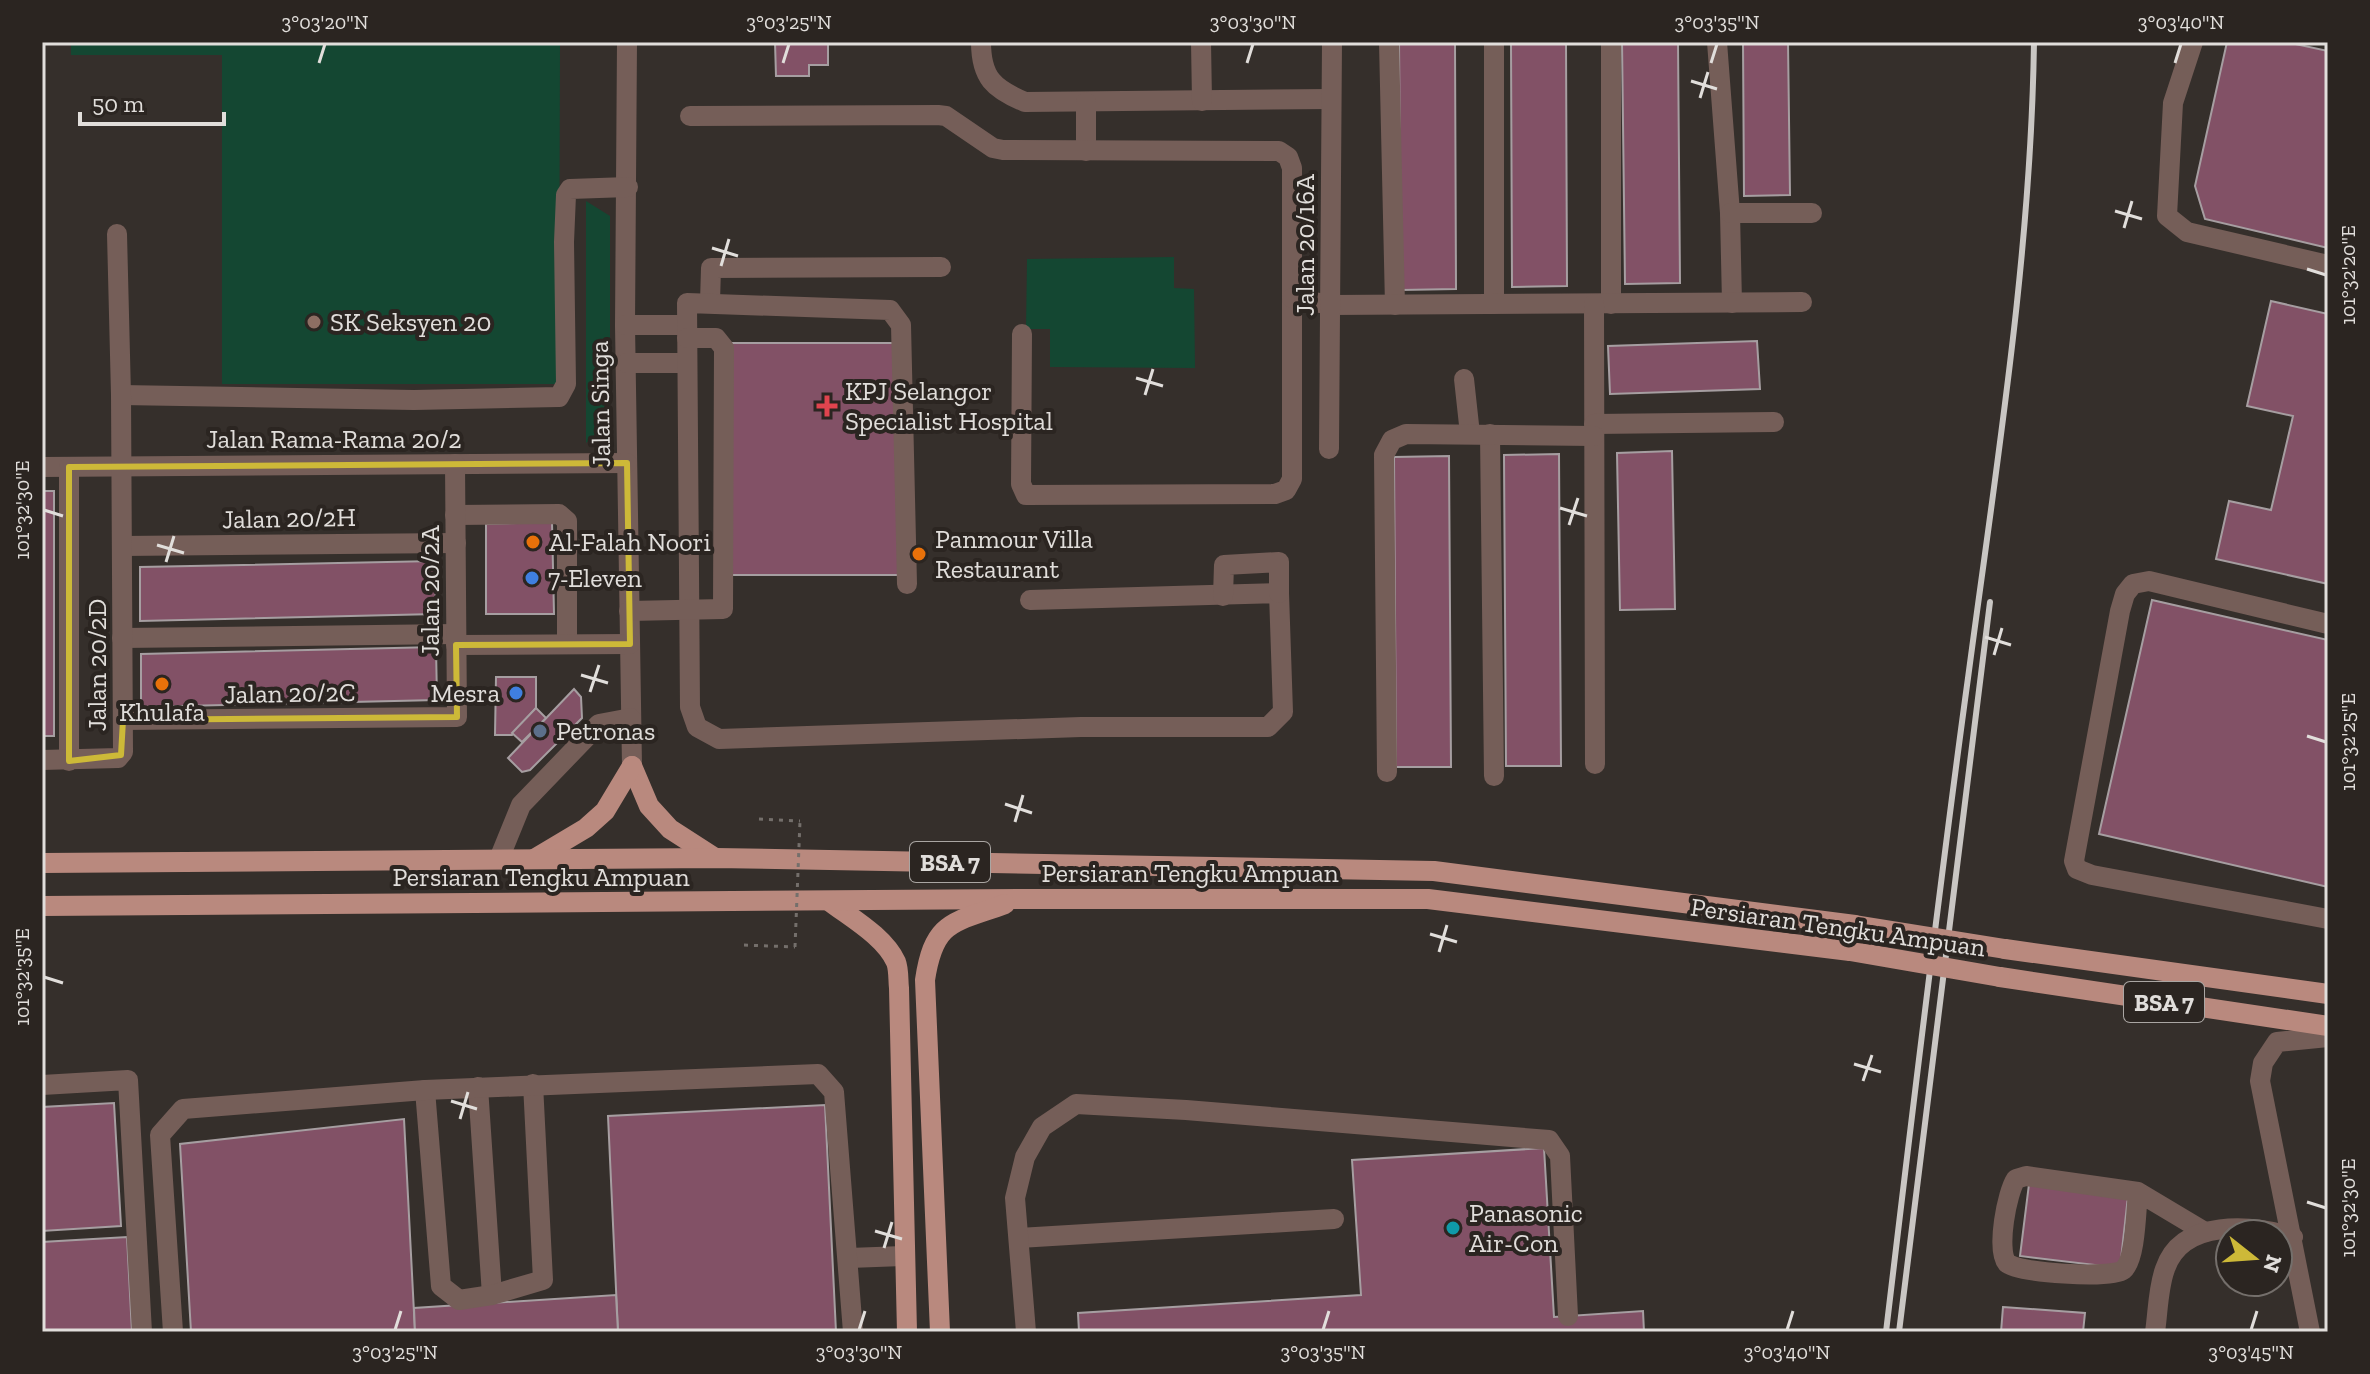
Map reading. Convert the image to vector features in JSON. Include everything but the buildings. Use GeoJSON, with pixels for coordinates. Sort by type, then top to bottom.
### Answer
{"type":"FeatureCollection","features":[{"type":"Feature","properties":{"kind":"main road"},"geometry":{"type":"LineString","coordinates":[[632,766],[649,806],[670,829],[716,858]]}},
{"type":"Feature","properties":{"kind":"main road"},"geometry":{"type":"LineString","coordinates":[[534,859],[586,828],[605,811],[632,766]]}},
{"type":"Feature","properties":{"kind":"main road","name":"Persiaran Tengku Ampuan"},"geometry":{"type":"LineString","coordinates":[[42,863],[716,858],[1434,871],[1855,925],[2328,994]]}},
{"type":"Feature","properties":{"kind":"main road"},"geometry":{"type":"LineString","coordinates":[[940,1332],[925,980],[929,957],[935,939],[954,923],[1020,899]]}},
{"type":"Feature","properties":{"kind":"main road","name":"Persiaran Tengku Ampuan"},"geometry":{"type":"LineString","coordinates":[[42,906],[1428,899],[1850,951],[2000,977],[2328,1026]]}},
{"type":"Feature","properties":{"kind":"main road"},"geometry":{"type":"LineString","coordinates":[[829,901],[865,928],[887,949],[897,964],[907,1332]]}},
{"type":"Feature","properties":{"kind":"street","name":"Jalan Singa"},"geometry":{"type":"LineString","coordinates":[[627,42],[625,325],[632,766]]}},
{"type":"Feature","properties":{"kind":"street"},"geometry":{"type":"LineString","coordinates":[[981,42],[981,64],[995,85],[1025,102],[1331,99]]}},
{"type":"Feature","properties":{"kind":"street"},"geometry":{"type":"LineString","coordinates":[[1201,42],[1202,101]]}},
{"type":"Feature","properties":{"kind":"street","name":"Jalan 20/16A"},"geometry":{"type":"LineString","coordinates":[[1329,449],[1332,42]]}},
{"type":"Feature","properties":{"kind":"street"},"geometry":{"type":"LineString","coordinates":[[1389,42],[1395,305]]}},
{"type":"Feature","properties":{"kind":"street"},"geometry":{"type":"LineString","coordinates":[[1494,42],[1494,304]]}},
{"type":"Feature","properties":{"kind":"street"},"geometry":{"type":"LineString","coordinates":[[1595,764],[1594,430],[1603,304],[1611,42]]}},
{"type":"Feature","properties":{"kind":"street"},"geometry":{"type":"LineString","coordinates":[[1717,42],[1730,213],[1732,303]]}},
{"type":"Feature","properties":{"kind":"street"},"geometry":{"type":"LineString","coordinates":[[2193,42],[2173,103],[2167,216],[2187,232],[2328,265]]}},
{"type":"Feature","properties":{"kind":"street"},"geometry":{"type":"LineString","coordinates":[[1086,102],[1086,151]]}},
{"type":"Feature","properties":{"kind":"street"},"geometry":{"type":"LineString","coordinates":[[690,116],[938,115],[946,116],[993,148],[1279,151],[1288,157],[1292,168],[1292,479],[1286,490],[1275,494],[1026,495],[1021,484],[1022,334]]}},
{"type":"Feature","properties":{"kind":"street"},"geometry":{"type":"LineString","coordinates":[[121,395],[414,400],[559,397],[566,384],[566,195],[570,189],[628,187]]}},
{"type":"Feature","properties":{"kind":"street"},"geometry":{"type":"LineString","coordinates":[[1730,213],[1812,213]]}},
{"type":"Feature","properties":{"kind":"street","name":"Jalan 20/2D"},"geometry":{"type":"LineString","coordinates":[[69,467],[69,761],[121,755],[122,467],[117,234]]}},
{"type":"Feature","properties":{"kind":"street"},"geometry":{"type":"LineString","coordinates":[[710,302],[711,268],[941,267]]}},
{"type":"Feature","properties":{"kind":"street"},"geometry":{"type":"LineString","coordinates":[[1292,298],[1331,305],[1802,302]]}},
{"type":"Feature","properties":{"kind":"street"},"geometry":{"type":"LineString","coordinates":[[907,584],[901,325],[890,310],[687,303],[690,707],[697,727],[719,739],[1081,727],[1268,727],[1283,712],[1279,562],[1224,565],[1223,596]]}},
{"type":"Feature","properties":{"kind":"street"},"geometry":{"type":"LineString","coordinates":[[625,325],[687,331],[716,338],[724,348],[723,609],[629,611]]}},
{"type":"Feature","properties":{"kind":"street"},"geometry":{"type":"LineString","coordinates":[[626,363],[686,363]]}},
{"type":"Feature","properties":{"kind":"street"},"geometry":{"type":"LineString","coordinates":[[1464,379],[1480,434],[1494,776]]}},
{"type":"Feature","properties":{"kind":"street"},"geometry":{"type":"LineString","coordinates":[[1387,772],[1384,455],[1392,440],[1406,434],[1480,434],[1774,422]]}},
{"type":"Feature","properties":{"kind":"street","name":"Jalan Rama-Rama 20/2"},"geometry":{"type":"LineString","coordinates":[[42,467],[627,463]]}},
{"type":"Feature","properties":{"kind":"street","name":"Jalan 20/2A"},"geometry":{"type":"LineString","coordinates":[[455,464],[457,717]]}},
{"type":"Feature","properties":{"kind":"street"},"geometry":{"type":"LineString","coordinates":[[455,515],[559,514],[567,521],[567,644]]}},
{"type":"Feature","properties":{"kind":"street","name":"Jalan 20/2H"},"geometry":{"type":"LineString","coordinates":[[122,546],[456,543]]}},
{"type":"Feature","properties":{"kind":"street"},"geometry":{"type":"LineString","coordinates":[[2328,624],[2149,581],[2133,584],[2125,594],[2120,611],[2074,861],[2077,869],[2092,875],[2328,919]]}},
{"type":"Feature","properties":{"kind":"street"},"geometry":{"type":"LineString","coordinates":[[1030,600],[1279,593]]}},
{"type":"Feature","properties":{"kind":"street"},"geometry":{"type":"LineString","coordinates":[[122,638],[630,644]]}},
{"type":"Feature","properties":{"kind":"street","name":"Jalan 20/2C"},"geometry":{"type":"LineString","coordinates":[[123,720],[457,717]]}},
{"type":"Feature","properties":{"kind":"street"},"geometry":{"type":"LineString","coordinates":[[499,859],[521,805],[599,724],[631,718]]}},
{"type":"Feature","properties":{"kind":"street"},"geometry":{"type":"LineString","coordinates":[[42,760],[69,761]]}},
{"type":"Feature","properties":{"kind":"street"},"geometry":{"type":"LineString","coordinates":[[2289,1218],[2260,1081],[2263,1063],[2277,1042],[2328,1037]]}},
{"type":"Feature","properties":{"kind":"street"},"geometry":{"type":"LineString","coordinates":[[173,1332],[160,1135],[183,1109],[478,1087],[818,1074],[834,1092],[853,1332]]}},
{"type":"Feature","properties":{"kind":"street"},"geometry":{"type":"LineString","coordinates":[[42,1085],[128,1080],[142,1332]]}},
{"type":"Feature","properties":{"kind":"street"},"geometry":{"type":"LineString","coordinates":[[425,1090],[441,1286],[459,1300],[492,1295],[543,1280],[533,1084]]}},
{"type":"Feature","properties":{"kind":"street"},"geometry":{"type":"LineString","coordinates":[[478,1087],[492,1295]]}},
{"type":"Feature","properties":{"kind":"street"},"geometry":{"type":"LineString","coordinates":[[1026,1332],[1015,1198],[1025,1157],[1042,1127],[1076,1104],[1549,1140],[1560,1156],[1568,1316]]}},
{"type":"Feature","properties":{"kind":"street"},"geometry":{"type":"LineString","coordinates":[[2138,1192],[2131,1257],[2123,1270],[2110,1276],[2014,1267],[2007,1262],[2003,1253],[2007,1198],[2016,1179],[2026,1176],[2138,1192],[2205,1232]]}},
{"type":"Feature","properties":{"kind":"street"},"geometry":{"type":"LineString","coordinates":[[1019,1238],[1334,1219]]}},
{"type":"Feature","properties":{"kind":"street"},"geometry":{"type":"LineString","coordinates":[[2155,1332],[2164,1271],[2171,1255],[2184,1242],[2214,1230]]}},
{"type":"Feature","properties":{"kind":"street"},"geometry":{"type":"LineString","coordinates":[[2294,1243],[2310,1332]]}},
{"type":"Feature","properties":{"kind":"street"},"geometry":{"type":"LineString","coordinates":[[849,1258],[903,1256]]}},
{"type":"Feature","properties":{"kind":"path"},"geometry":{"type":"LineString","coordinates":[[744,945],[795,947],[800,821],[759,819]]}},
{"type":"Feature","properties":{"kind":"highlighted area"},"geometry":{"type":"Polygon","coordinates":[[[627,463],[630,644],[456,645],[457,717],[123,720],[121,755],[69,761],[69,467],[627,463]]]}},
{"type":"Feature","properties":{"kind":"green space"},"geometry":{"type":"Polygon","coordinates":[[[71,42],[560,42],[559,384],[222,384],[222,55],[71,55],[71,42]]]}},
{"type":"Feature","properties":{"kind":"green space"},"geometry":{"type":"Polygon","coordinates":[[[586,201],[610,216],[610,420],[586,443],[586,201]]]}},
{"type":"Feature","properties":{"kind":"green space"},"geometry":{"type":"Polygon","coordinates":[[[1174,257],[1174,288],[1194,289],[1195,368],[1050,367],[1050,329],[1026,329],[1027,259],[1174,257]]]}},
{"type":"Feature","properties":{"kind":"railway"},"geometry":{"type":"LineString","coordinates":[[1886,1332],[1946,842],[2010,361],[2026,202],[2034,42]]}},
{"type":"Feature","properties":{"kind":"railway"},"geometry":{"type":"LineString","coordinates":[[1899,1332],[1990,602]]}},
{"type":"Feature","properties":{"kind":"place","name":"SK Seksyen 20"},"geometry":{"type":"Point","coordinates":[314,322]}},
{"type":"Feature","properties":{"kind":"place","name":"KPJ Selangor Specialist Hospital"},"geometry":{"type":"Point","coordinates":[827,406]}},
{"type":"Feature","properties":{"kind":"place","name":"Al-Falah Noori"},"geometry":{"type":"Point","coordinates":[533,542]}},
{"type":"Feature","properties":{"kind":"place","name":"Panmour Villa Restaurant"},"geometry":{"type":"Point","coordinates":[919,554]}},
{"type":"Feature","properties":{"kind":"place","name":"7-Eleven"},"geometry":{"type":"Point","coordinates":[532,578]}},
{"type":"Feature","properties":{"kind":"place","name":"Khulafa"},"geometry":{"type":"Point","coordinates":[162,684]}},
{"type":"Feature","properties":{"kind":"place","name":"Mesra"},"geometry":{"type":"Point","coordinates":[516,693]}},
{"type":"Feature","properties":{"kind":"place","name":"Petronas"},"geometry":{"type":"Point","coordinates":[540,731]}},
{"type":"Feature","properties":{"kind":"place","name":"Panasonic Air-Con"},"geometry":{"type":"Point","coordinates":[1453,1228]}}]}
